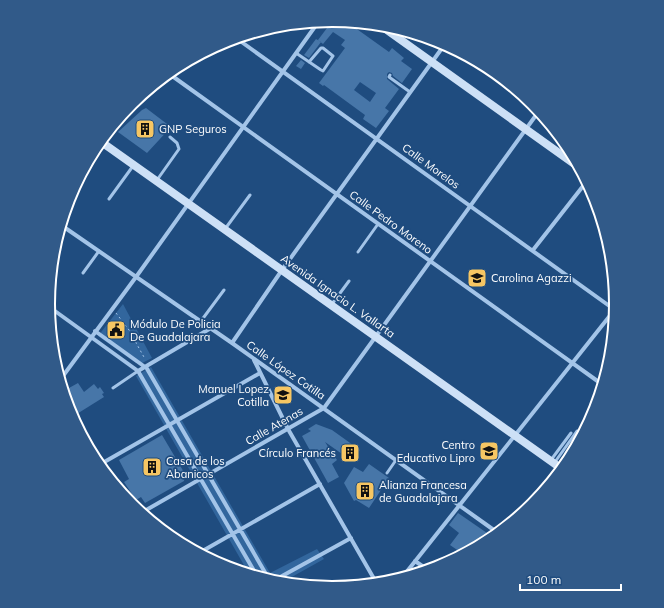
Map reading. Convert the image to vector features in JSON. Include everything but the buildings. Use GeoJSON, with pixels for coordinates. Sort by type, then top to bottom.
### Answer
{"type":"FeatureCollection","features":[{"type":"Feature","properties":{"kind":"main road"},"geometry":{"type":"LineString","coordinates":[[392,33],[568,160]]}},
{"type":"Feature","properties":{"kind":"main road","name":"Avenida Ignacio L. Vallarta"},"geometry":{"type":"LineString","coordinates":[[106,145],[557,466]]}},
{"type":"Feature","properties":{"kind":"street"},"geometry":{"type":"LineString","coordinates":[[64,375],[136,277],[314,28]]}},
{"type":"Feature","properties":{"kind":"street","name":"Calle Morelos"},"geometry":{"type":"LineString","coordinates":[[242,42],[609,305]]}},
{"type":"Feature","properties":{"kind":"street"},"geometry":{"type":"LineString","coordinates":[[232,343],[282,270],[441,49]]}},
{"type":"Feature","properties":{"kind":"street","name":"Calle Pedro Moreno"},"geometry":{"type":"LineString","coordinates":[[174,77],[598,382]]}},
{"type":"Feature","properties":{"kind":"street","name":"Calle Atenas"},"geometry":{"type":"LineString","coordinates":[[147,510],[324,408],[535,116]]}},
{"type":"Feature","properties":{"kind":"street"},"geometry":{"type":"LineString","coordinates":[[533,250],[583,187]]}},
{"type":"Feature","properties":{"kind":"street","name":"Calle López Cotilla"},"geometry":{"type":"LineString","coordinates":[[65,228],[211,328],[493,529]]}},
{"type":"Feature","properties":{"kind":"street"},"geometry":{"type":"LineString","coordinates":[[55,311],[138,371],[253,570]]}},
{"type":"Feature","properties":{"kind":"street"},"geometry":{"type":"LineString","coordinates":[[407,571],[608,317]]}},
{"type":"Feature","properties":{"kind":"street"},"geometry":{"type":"LineString","coordinates":[[138,371],[211,328]]}},
{"type":"Feature","properties":{"kind":"street"},"geometry":{"type":"LineString","coordinates":[[95,331],[146,366],[266,573]]}},
{"type":"Feature","properties":{"kind":"street"},"geometry":{"type":"LineString","coordinates":[[253,358],[288,429],[374,578]]}},
{"type":"Feature","properties":{"kind":"street"},"geometry":{"type":"LineString","coordinates":[[105,462],[260,373]]}},
{"type":"Feature","properties":{"kind":"street"},"geometry":{"type":"LineString","coordinates":[[205,550],[320,484]]}},
{"type":"Feature","properties":{"kind":"street"},"geometry":{"type":"LineString","coordinates":[[281,577],[351,538]]}},
{"type":"Feature","properties":{"kind":"street"},"geometry":{"type":"LineString","coordinates":[[415,561],[422,566]]}},
{"type":"Feature","properties":{"kind":"lane"},"geometry":{"type":"LineString","coordinates":[[296,53],[323,71],[332,56],[321,48],[310,62]]}},
{"type":"Feature","properties":{"kind":"lane"},"geometry":{"type":"LineString","coordinates":[[390,76],[389,77],[410,92]]}},
{"type":"Feature","properties":{"kind":"lane"},"geometry":{"type":"LineString","coordinates":[[156,181],[179,149],[177,143],[170,138]]}},
{"type":"Feature","properties":{"kind":"lane"},"geometry":{"type":"LineString","coordinates":[[109,199],[134,164]]}},
{"type":"Feature","properties":{"kind":"lane"},"geometry":{"type":"LineString","coordinates":[[225,229],[250,196]]}},
{"type":"Feature","properties":{"kind":"lane"},"geometry":{"type":"LineString","coordinates":[[358,252],[378,224]]}},
{"type":"Feature","properties":{"kind":"lane"},"geometry":{"type":"LineString","coordinates":[[83,273],[98,251]]}},
{"type":"Feature","properties":{"kind":"lane"},"geometry":{"type":"LineString","coordinates":[[331,305],[349,281]]}},
{"type":"Feature","properties":{"kind":"lane"},"geometry":{"type":"LineString","coordinates":[[201,322],[224,290]]}},
{"type":"Feature","properties":{"kind":"lane"},"geometry":{"type":"LineString","coordinates":[[113,388],[138,371]]}},
{"type":"Feature","properties":{"kind":"lane"},"geometry":{"type":"LineString","coordinates":[[552,463],[578,431]]}},
{"type":"Feature","properties":{"kind":"lane"},"geometry":{"type":"LineString","coordinates":[[552,463],[571,433]]}},
{"type":"Feature","properties":{"kind":"lane"},"geometry":{"type":"LineString","coordinates":[[386,473],[396,460]]}},
{"type":"Feature","properties":{"kind":"path"},"geometry":{"type":"LineString","coordinates":[[112,309],[129,330],[146,366]]}},
{"type":"Feature","properties":{"kind":"shaded area"},"geometry":{"type":"Polygon","coordinates":[[[123,304],[152,358],[142,363],[136,363],[98,336],[123,304]]]}},
{"type":"Feature","properties":{"kind":"shaded area"},"geometry":{"type":"Polygon","coordinates":[[[151,367],[270,573],[317,549],[324,559],[290,578],[260,572],[245,567],[136,376],[151,367]]]}},
{"type":"Feature","properties":{"kind":"place","name":"GNP Seguros"},"geometry":{"type":"Point","coordinates":[145,129]}},
{"type":"Feature","properties":{"kind":"place","name":"Carolina Agazzi"},"geometry":{"type":"Point","coordinates":[477,278]}},
{"type":"Feature","properties":{"kind":"place","name":"Módulo De Policia De Guadalajara"},"geometry":{"type":"Point","coordinates":[116,330]}},
{"type":"Feature","properties":{"kind":"place","name":"Manuel Lopez Cotilla"},"geometry":{"type":"Point","coordinates":[283,395]}},
{"type":"Feature","properties":{"kind":"place","name":"Centro Educativo Lipro"},"geometry":{"type":"Point","coordinates":[489,451]}},
{"type":"Feature","properties":{"kind":"place","name":"Círculo Francés"},"geometry":{"type":"Point","coordinates":[350,453]}},
{"type":"Feature","properties":{"kind":"place","name":"Casa de los Abanicos"},"geometry":{"type":"Point","coordinates":[152,467]}},
{"type":"Feature","properties":{"kind":"place","name":"Alianza Francesa de Guadalajara"},"geometry":{"type":"Point","coordinates":[365,491]}}]}
